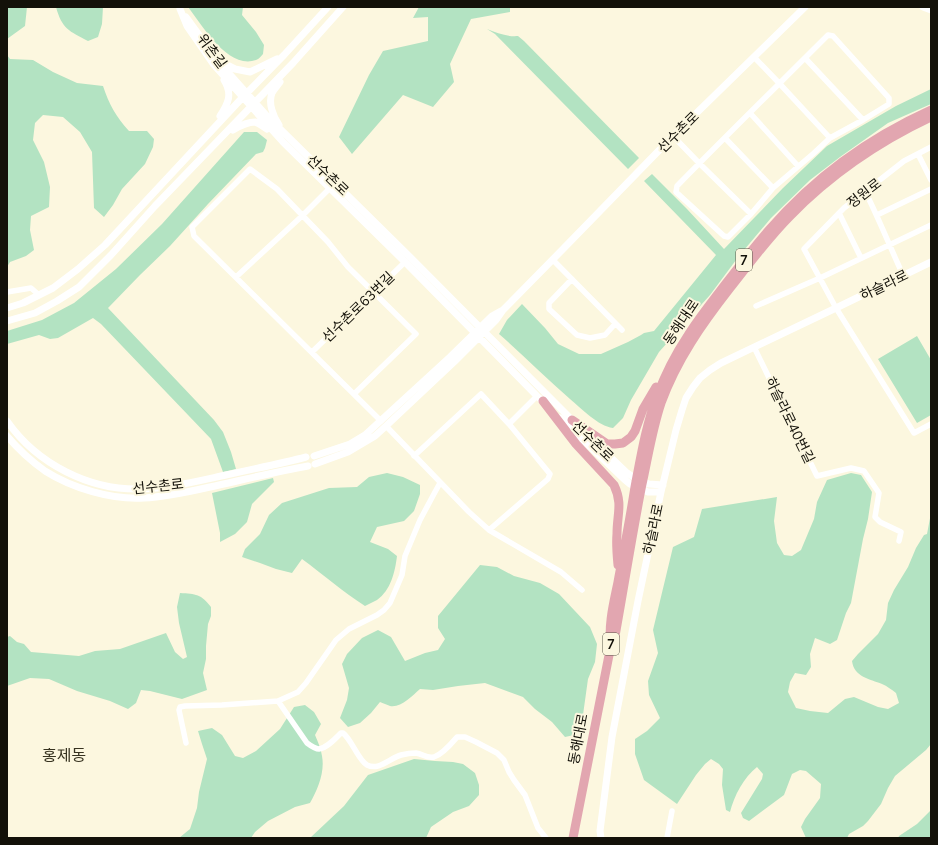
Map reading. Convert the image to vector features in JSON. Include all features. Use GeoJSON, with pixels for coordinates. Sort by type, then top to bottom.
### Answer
{"type":"FeatureCollection","features":[{"type":"Feature","properties":{"kind":"main road","name":"동해대로"},"geometry":{"type":"LineString","coordinates":[[611,644],[609,634],[614,599],[636,499],[650,420],[657,397],[671,364],[686,337],[749,254],[787,210],[804,194],[858,150],[898,125],[931,110]]}},
{"type":"Feature","properties":{"kind":"main road","name":"동해대로"},"geometry":{"type":"LineString","coordinates":[[641,474],[656,420],[676,368],[709,316],[755,256],[789,217],[809,197],[837,174],[886,140],[931,117]]}},
{"type":"Feature","properties":{"kind":"main road"},"geometry":{"type":"LineString","coordinates":[[572,420],[607,444],[623,443],[635,431],[643,408],[671,364]]}},
{"type":"Feature","properties":{"kind":"main road"},"geometry":{"type":"LineString","coordinates":[[540,399],[576,444],[614,485],[617,492],[619,498],[617,533],[618,582]]}},
{"type":"Feature","properties":{"kind":"main road","name":"동해대로"},"geometry":{"type":"LineString","coordinates":[[573,838],[611,644],[615,636],[636,499]]}},
{"type":"Feature","properties":{"kind":"street"},"geometry":{"type":"LineString","coordinates":[[7,308],[23,303],[53,288],[72,274],[105,245],[328,7]]}},
{"type":"Feature","properties":{"kind":"street"},"geometry":{"type":"LineString","coordinates":[[7,321],[35,313],[79,287],[293,63],[343,7]]}},
{"type":"Feature","properties":{"kind":"street","name":"선수촌로"},"geometry":{"type":"LineString","coordinates":[[314,456],[350,444],[384,423],[454,362],[492,316],[502,310],[553,260],[673,136],[805,7]]}},
{"type":"Feature","properties":{"kind":"street"},"geometry":{"type":"LineString","coordinates":[[923,7],[931,10]]}},
{"type":"Feature","properties":{"kind":"street"},"geometry":{"type":"LineString","coordinates":[[179,8],[187,26],[228,87],[229,98],[226,106],[208,134]]}},
{"type":"Feature","properties":{"kind":"street","name":"위촌길"},"geometry":{"type":"LineString","coordinates":[[179,8],[244,95]]}},
{"type":"Feature","properties":{"kind":"street"},"geometry":{"type":"LineString","coordinates":[[828,35],[833,36],[889,98],[889,104],[830,138],[773,188],[752,214],[728,237],[724,236],[676,192],[677,186],[805,58],[828,35]]}},
{"type":"Feature","properties":{"kind":"street"},"geometry":{"type":"LineString","coordinates":[[209,47],[227,65],[236,69],[250,72],[284,55]]}},
{"type":"Feature","properties":{"kind":"street"},"geometry":{"type":"LineString","coordinates":[[754,57],[830,138]]}},
{"type":"Feature","properties":{"kind":"street"},"geometry":{"type":"LineString","coordinates":[[805,58],[863,120]]}},
{"type":"Feature","properties":{"kind":"street"},"geometry":{"type":"LineString","coordinates":[[283,132],[276,120],[270,104],[272,93],[293,63]]}},
{"type":"Feature","properties":{"kind":"street"},"geometry":{"type":"LineString","coordinates":[[214,65],[244,95]]}},
{"type":"Feature","properties":{"kind":"street","name":"선수촌로"},"geometry":{"type":"LineString","coordinates":[[244,95],[284,142],[330,188],[408,259]]}},
{"type":"Feature","properties":{"kind":"street","name":"선수촌로"},"geometry":{"type":"LineString","coordinates":[[253,105],[267,116],[408,259]]}},
{"type":"Feature","properties":{"kind":"street"},"geometry":{"type":"LineString","coordinates":[[750,113],[798,166]]}},
{"type":"Feature","properties":{"kind":"street"},"geometry":{"type":"LineString","coordinates":[[218,142],[238,127],[254,122],[262,125],[284,142]]}},
{"type":"Feature","properties":{"kind":"street"},"geometry":{"type":"LineString","coordinates":[[673,136],[752,214]]}},
{"type":"Feature","properties":{"kind":"street"},"geometry":{"type":"LineString","coordinates":[[725,138],[773,188]]}},
{"type":"Feature","properties":{"kind":"street","name":"정원로"},"geometry":{"type":"LineString","coordinates":[[820,278],[804,249],[844,208],[865,191],[904,161],[931,147]]}},
{"type":"Feature","properties":{"kind":"street"},"geometry":{"type":"LineString","coordinates":[[918,154],[931,180]]}},
{"type":"Feature","properties":{"kind":"street","name":"선수촌로63번길"},"geometry":{"type":"LineString","coordinates":[[302,216],[277,189],[250,168],[192,227],[194,236],[384,423]]}},
{"type":"Feature","properties":{"kind":"street"},"geometry":{"type":"LineString","coordinates":[[236,277],[330,188]]}},
{"type":"Feature","properties":{"kind":"street","name":"정원로"},"geometry":{"type":"LineString","coordinates":[[877,215],[931,189]]}},
{"type":"Feature","properties":{"kind":"street"},"geometry":{"type":"LineString","coordinates":[[865,191],[903,275]]}},
{"type":"Feature","properties":{"kind":"street"},"geometry":{"type":"LineString","coordinates":[[839,213],[861,258]]}},
{"type":"Feature","properties":{"kind":"street"},"geometry":{"type":"LineString","coordinates":[[302,216],[328,242],[348,267],[416,334],[354,394]]}},
{"type":"Feature","properties":{"kind":"street"},"geometry":{"type":"LineString","coordinates":[[756,306],[820,278],[931,225]]}},
{"type":"Feature","properties":{"kind":"street"},"geometry":{"type":"LineString","coordinates":[[408,259],[480,332]]}},
{"type":"Feature","properties":{"kind":"street","name":"선수촌로63번길"},"geometry":{"type":"LineString","coordinates":[[312,352],[408,259]]}},
{"type":"Feature","properties":{"kind":"street"},"geometry":{"type":"LineString","coordinates":[[553,260],[622,330]]}},
{"type":"Feature","properties":{"kind":"street","name":"하슬라로"},"geometry":{"type":"LineString","coordinates":[[601,838],[601,824],[612,737],[638,601],[662,489],[686,398],[700,378],[721,363],[931,262]]}},
{"type":"Feature","properties":{"kind":"street"},"geometry":{"type":"LineString","coordinates":[[820,278],[836,308],[914,433],[931,424]]}},
{"type":"Feature","properties":{"kind":"street"},"geometry":{"type":"LineString","coordinates":[[572,279],[549,304],[549,309],[578,335],[590,338],[605,335],[615,324]]}},
{"type":"Feature","properties":{"kind":"street"},"geometry":{"type":"LineString","coordinates":[[7,292],[32,288],[39,295]]}},
{"type":"Feature","properties":{"kind":"street","name":"선수촌로"},"geometry":{"type":"LineString","coordinates":[[480,332],[540,399],[624,479],[630,484],[648,492],[662,489]]}},
{"type":"Feature","properties":{"kind":"street","name":"선수촌로"},"geometry":{"type":"LineString","coordinates":[[480,332],[626,472],[636,479],[662,489]]}},
{"type":"Feature","properties":{"kind":"street","name":"하슬라로40번길"},"geometry":{"type":"LineString","coordinates":[[754,347],[817,476],[851,468],[864,471],[879,493],[875,517],[880,522],[901,532],[899,541]]}},
{"type":"Feature","properties":{"kind":"street"},"geometry":{"type":"LineString","coordinates":[[414,456],[481,394],[509,424],[550,474],[548,479],[489,530]]}},
{"type":"Feature","properties":{"kind":"street"},"geometry":{"type":"LineString","coordinates":[[509,424],[540,399]]}},
{"type":"Feature","properties":{"kind":"street","name":"선수촌로"},"geometry":{"type":"LineString","coordinates":[[7,421],[37,454],[50,463],[86,480],[106,486],[125,489],[176,486],[306,457]]}},
{"type":"Feature","properties":{"kind":"street"},"geometry":{"type":"LineString","coordinates":[[384,423],[440,483],[489,530],[561,572],[582,590]]}},
{"type":"Feature","properties":{"kind":"street","name":"선수촌로"},"geometry":{"type":"LineString","coordinates":[[7,436],[31,461],[63,480],[83,489],[104,495],[124,498],[143,498],[177,494],[312,465],[348,452],[375,436],[384,423]]}},
{"type":"Feature","properties":{"kind":"street"},"geometry":{"type":"LineString","coordinates":[[310,455],[314,456],[316,459],[312,465],[305,462],[306,457],[310,455]]}},
{"type":"Feature","properties":{"kind":"street"},"geometry":{"type":"LineString","coordinates":[[63,480],[67,472]]}},
{"type":"Feature","properties":{"kind":"street"},"geometry":{"type":"LineString","coordinates":[[186,743],[178,710],[180,707],[278,701],[298,692],[342,634],[384,610],[390,603],[402,575],[405,556],[420,520],[440,483]]}},
{"type":"Feature","properties":{"kind":"street"},"geometry":{"type":"LineString","coordinates":[[278,701],[307,743],[314,748],[320,749],[327,746],[341,733],[343,733],[365,764],[371,766],[376,766],[400,755],[414,753],[433,757],[441,754],[458,737],[465,737],[476,742],[497,753],[504,760],[509,772],[525,794],[538,828],[546,838]]}},
{"type":"Feature","properties":{"kind":"street"},"geometry":{"type":"LineString","coordinates":[[667,838],[672,811]]}},
{"type":"Feature","properties":{"kind":"green space"},"geometry":{"type":"Polygon","coordinates":[[[7,7],[27,7],[25,26],[7,39],[7,7]]]}},
{"type":"Feature","properties":{"kind":"green space"},"geometry":{"type":"Polygon","coordinates":[[[56,7],[103,7],[102,24],[98,37],[88,41],[71,32],[61,20],[56,7]]]}},
{"type":"Feature","properties":{"kind":"green space"},"geometry":{"type":"Polygon","coordinates":[[[188,7],[243,7],[242,15],[256,32],[264,45],[263,54],[256,60],[246,61],[236,58],[226,52],[208,34],[188,7]]]}},
{"type":"Feature","properties":{"kind":"green space"},"geometry":{"type":"Polygon","coordinates":[[[419,7],[510,7],[510,12],[471,19],[450,64],[454,82],[433,107],[403,95],[352,154],[339,137],[369,75],[383,51],[428,41],[428,17],[413,18],[419,7]]]}},
{"type":"Feature","properties":{"kind":"green space"},"geometry":{"type":"Polygon","coordinates":[[[487,29],[506,35],[518,36],[524,41],[639,158],[628,169],[495,34],[487,29]]]}},
{"type":"Feature","properties":{"kind":"green space"},"geometry":{"type":"Polygon","coordinates":[[[7,55],[10,59],[33,60],[53,72],[77,83],[103,86],[113,110],[129,131],[147,131],[154,139],[153,147],[145,164],[122,189],[104,217],[94,208],[92,152],[80,132],[63,117],[43,115],[35,123],[33,140],[44,162],[50,187],[49,207],[31,216],[30,230],[34,250],[26,256],[10,262],[7,267],[7,55]]]}},
{"type":"Feature","properties":{"kind":"green space"},"geometry":{"type":"Polygon","coordinates":[[[931,89],[931,104],[888,123],[840,157],[810,180],[771,218],[739,256],[710,295],[659,352],[631,400],[623,418],[613,428],[607,427],[596,421],[585,412],[499,334],[507,320],[522,304],[558,344],[579,354],[601,354],[644,333],[654,331],[716,255],[644,181],[652,174],[724,249],[783,188],[827,146],[896,106],[931,89]]]}},
{"type":"Feature","properties":{"kind":"green space"},"geometry":{"type":"Polygon","coordinates":[[[244,132],[257,132],[267,140],[263,152],[256,154],[170,246],[108,308],[214,420],[223,432],[236,469],[223,472],[211,439],[101,324],[93,318],[58,338],[50,339],[39,335],[7,344],[7,331],[42,320],[74,303],[116,269],[162,224],[244,132]]]}},
{"type":"Feature","properties":{"kind":"green space"},"geometry":{"type":"Polygon","coordinates":[[[917,336],[931,360],[931,415],[917,423],[878,359],[917,336]]]}},
{"type":"Feature","properties":{"kind":"green space"},"geometry":{"type":"Polygon","coordinates":[[[387,473],[403,477],[420,485],[420,494],[414,511],[404,521],[377,527],[370,542],[388,549],[397,556],[392,580],[386,591],[377,600],[365,606],[302,559],[292,573],[242,557],[245,549],[260,534],[269,515],[282,503],[329,488],[357,487],[369,477],[387,473]]]}},
{"type":"Feature","properties":{"kind":"green space"},"geometry":{"type":"Polygon","coordinates":[[[851,473],[861,475],[872,492],[851,603],[837,640],[830,644],[815,638],[810,654],[811,667],[806,675],[795,673],[790,682],[788,692],[796,708],[828,713],[845,699],[854,697],[878,707],[888,709],[899,703],[896,693],[884,685],[863,677],[856,671],[852,661],[878,634],[886,620],[888,603],[908,567],[916,548],[924,535],[927,534],[931,513],[931,744],[895,776],[881,804],[868,821],[863,826],[849,834],[847,838],[806,838],[801,827],[820,798],[821,784],[806,771],[800,770],[792,774],[784,795],[749,821],[743,818],[741,813],[762,779],[763,774],[757,767],[752,771],[737,793],[730,812],[726,810],[722,785],[723,769],[719,764],[711,759],[696,775],[677,804],[644,780],[635,754],[635,739],[647,731],[660,718],[649,695],[648,681],[658,653],[653,630],[673,547],[694,537],[702,509],[777,497],[774,521],[777,543],[784,555],[792,556],[801,550],[814,519],[817,502],[827,480],[851,473]]]}},
{"type":"Feature","properties":{"kind":"green space"},"geometry":{"type":"Polygon","coordinates":[[[273,478],[274,482],[252,504],[247,522],[235,534],[220,542],[220,533],[212,493],[273,478]]]}},
{"type":"Feature","properties":{"kind":"green space"},"geometry":{"type":"Polygon","coordinates":[[[480,565],[497,567],[514,576],[540,583],[559,594],[590,627],[597,644],[595,662],[588,679],[582,722],[574,735],[565,737],[552,722],[535,709],[523,697],[485,683],[433,690],[420,689],[406,701],[398,705],[390,706],[380,702],[360,723],[348,727],[340,718],[347,700],[349,688],[342,664],[347,654],[362,638],[378,630],[391,637],[405,661],[425,653],[438,650],[445,639],[438,628],[438,616],[480,565]]]}},
{"type":"Feature","properties":{"kind":"green space"},"geometry":{"type":"Polygon","coordinates":[[[180,593],[201,597],[211,607],[211,616],[208,624],[206,659],[203,673],[207,690],[182,699],[141,690],[136,703],[128,709],[110,701],[77,691],[49,679],[30,678],[7,686],[7,637],[10,636],[17,642],[24,644],[31,652],[79,656],[95,651],[120,649],[166,633],[175,652],[183,659],[187,657],[177,607],[180,593]]]}},
{"type":"Feature","properties":{"kind":"green space"},"geometry":{"type":"Polygon","coordinates":[[[305,705],[314,712],[321,724],[315,735],[322,753],[323,762],[322,774],[316,792],[310,803],[295,807],[268,821],[255,832],[251,838],[179,838],[190,829],[197,808],[199,792],[207,759],[198,731],[212,728],[222,735],[235,756],[243,758],[256,751],[280,729],[294,707],[305,705]]]}},
{"type":"Feature","properties":{"kind":"green space"},"geometry":{"type":"Polygon","coordinates":[[[414,759],[463,764],[475,773],[479,785],[479,795],[469,806],[453,812],[431,827],[426,838],[310,838],[344,806],[368,775],[414,759]]]}},
{"type":"Feature","properties":{"kind":"green space"},"geometry":{"type":"Polygon","coordinates":[[[931,810],[931,838],[898,838],[917,824],[931,810]]]}},
{"type":"Feature","properties":{"kind":"district","name":"홍제동"},"geometry":{"type":"Point","coordinates":[64,755]}}]}
